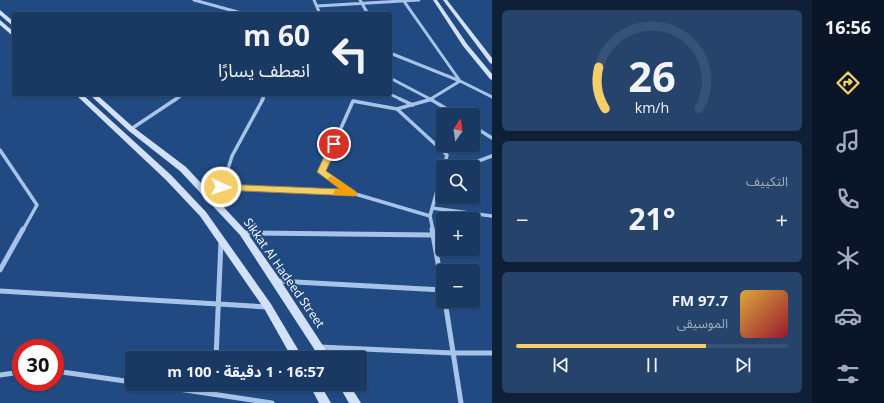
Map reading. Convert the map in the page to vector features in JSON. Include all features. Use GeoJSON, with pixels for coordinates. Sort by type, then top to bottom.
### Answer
{"type":"FeatureCollection","features":[{"type":"Feature","properties":{"kind":"main road"},"geometry":{"type":"LineString","coordinates":[[435,0],[465,45],[492,78]]}},
{"type":"Feature","properties":{"kind":"main road"},"geometry":{"type":"LineString","coordinates":[[445,0],[490,56],[492,62]]}},
{"type":"Feature","properties":{"kind":"main road"},"geometry":{"type":"LineString","coordinates":[[0,12],[12,23]]}},
{"type":"Feature","properties":{"kind":"main road"},"geometry":{"type":"LineString","coordinates":[[0,22],[12,33]]}},
{"type":"Feature","properties":{"kind":"main road"},"geometry":{"type":"LineString","coordinates":[[80,96],[169,178],[203,214],[268,307],[294,351]]}},
{"type":"Feature","properties":{"kind":"main road","name":"Sikkat Al Hadeed Street"},"geometry":{"type":"LineString","coordinates":[[94,96],[131,129],[183,169],[243,233],[321,351]]}},
{"type":"Feature","properties":{"kind":"main road"},"geometry":{"type":"LineString","coordinates":[[318,391],[325,403]]}},
{"type":"Feature","properties":{"kind":"main road"},"geometry":{"type":"LineString","coordinates":[[347,391],[355,403]]}},
{"type":"Feature","properties":{"kind":"street"},"geometry":{"type":"LineString","coordinates":[[194,0],[235,12]]}},
{"type":"Feature","properties":{"kind":"street"},"geometry":{"type":"LineString","coordinates":[[314,0],[319,12]]}},
{"type":"Feature","properties":{"kind":"street"},"geometry":{"type":"LineString","coordinates":[[360,0],[367,12]]}},
{"type":"Feature","properties":{"kind":"street"},"geometry":{"type":"LineString","coordinates":[[403,0],[460,81]]}},
{"type":"Feature","properties":{"kind":"street"},"geometry":{"type":"LineString","coordinates":[[317,6],[419,0]]}},
{"type":"Feature","properties":{"kind":"street"},"geometry":{"type":"LineString","coordinates":[[392,54],[460,81],[492,97]]}},
{"type":"Feature","properties":{"kind":"street"},"geometry":{"type":"LineString","coordinates":[[392,79],[446,108]]}},
{"type":"Feature","properties":{"kind":"street"},"geometry":{"type":"LineString","coordinates":[[352,193],[321,172],[353,101],[397,109],[431,99],[460,81]]}},
{"type":"Feature","properties":{"kind":"street"},"geometry":{"type":"LineString","coordinates":[[392,95],[413,105]]}},
{"type":"Feature","properties":{"kind":"street"},"geometry":{"type":"LineString","coordinates":[[131,129],[180,96]]}},
{"type":"Feature","properties":{"kind":"street"},"geometry":{"type":"LineString","coordinates":[[217,204],[221,187],[232,156],[264,96]]}},
{"type":"Feature","properties":{"kind":"street"},"geometry":{"type":"LineString","coordinates":[[397,109],[447,155],[446,160]]}},
{"type":"Feature","properties":{"kind":"street"},"geometry":{"type":"LineString","coordinates":[[480,130],[492,138]]}},
{"type":"Feature","properties":{"kind":"street"},"geometry":{"type":"LineString","coordinates":[[0,150],[37,205],[0,270]]}},
{"type":"Feature","properties":{"kind":"street"},"geometry":{"type":"LineString","coordinates":[[480,160],[492,156]]}},
{"type":"Feature","properties":{"kind":"street"},"geometry":{"type":"LineString","coordinates":[[221,187],[352,193],[430,216]]}},
{"type":"Feature","properties":{"kind":"street"},"geometry":{"type":"LineString","coordinates":[[436,194],[430,216],[438,264]]}},
{"type":"Feature","properties":{"kind":"street"},"geometry":{"type":"LineString","coordinates":[[432,208],[492,216]]}},
{"type":"Feature","properties":{"kind":"street"},"geometry":{"type":"LineString","coordinates":[[243,233],[433,235]]}},
{"type":"Feature","properties":{"kind":"street"},"geometry":{"type":"LineString","coordinates":[[216,351],[221,241]]}},
{"type":"Feature","properties":{"kind":"street"},"geometry":{"type":"LineString","coordinates":[[276,281],[436,290]]}},
{"type":"Feature","properties":{"kind":"street"},"geometry":{"type":"LineString","coordinates":[[0,291],[268,307]]}},
{"type":"Feature","properties":{"kind":"street"},"geometry":{"type":"LineString","coordinates":[[446,308],[461,403]]}},
{"type":"Feature","properties":{"kind":"street"},"geometry":{"type":"LineString","coordinates":[[319,348],[492,353]]}},
{"type":"Feature","properties":{"kind":"street"},"geometry":{"type":"LineString","coordinates":[[64,372],[125,381]]}},
{"type":"Feature","properties":{"kind":"street"},"geometry":{"type":"LineString","coordinates":[[0,375],[12,373]]}},
{"type":"Feature","properties":{"kind":"street"},"geometry":{"type":"LineString","coordinates":[[194,391],[272,403]]}},
{"type":"Feature","properties":{"kind":"slow traffic"},"geometry":{"type":"LineString","coordinates":[[331,179],[352,193],[338,193]]}},
{"type":"Feature","properties":{"kind":"route"},"geometry":{"type":"LineString","coordinates":[[221,187],[352,193],[321,172],[334,144]]}}]}
